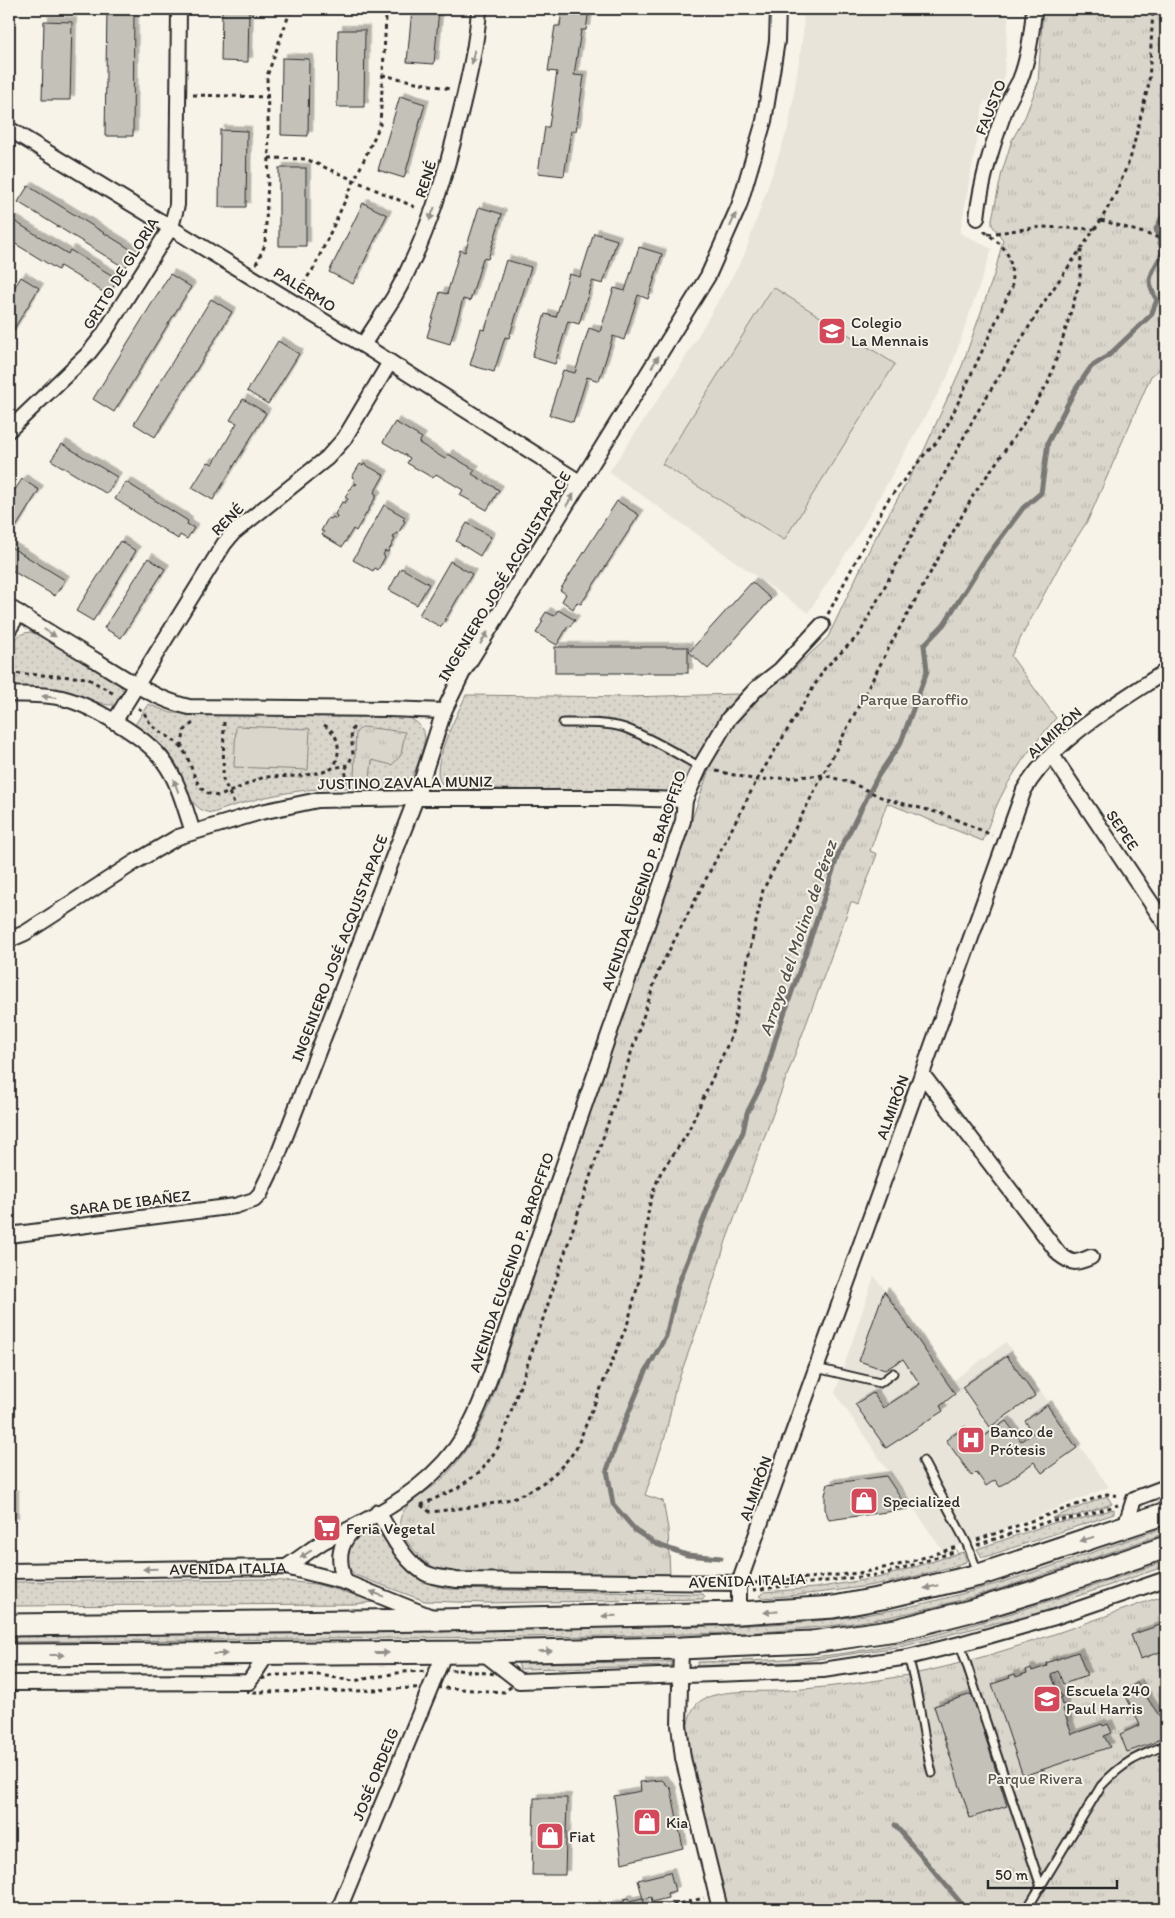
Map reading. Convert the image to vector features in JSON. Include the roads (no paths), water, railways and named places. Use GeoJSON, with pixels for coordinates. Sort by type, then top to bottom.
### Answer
{"type":"FeatureCollection","features":[{"type":"Feature","properties":{"kind":"main road","name":"AVENIDA ITALIA"},"geometry":{"type":"LineString","coordinates":[[9,1625],[438,1620],[739,1613],[834,1607],[882,1598],[979,1575],[1166,1513]]}},
{"type":"Feature","properties":{"kind":"main road"},"geometry":{"type":"LineString","coordinates":[[9,1655],[268,1653],[441,1662],[482,1652],[681,1648],[812,1642],[896,1630],[1004,1602],[1166,1547]]}},
{"type":"Feature","properties":{"kind":"street","name":"GRITO DE GLORIA"},"geometry":{"type":"LineString","coordinates":[[9,430],[88,354],[117,315],[171,228],[177,205],[179,9]]}},
{"type":"Feature","properties":{"kind":"street","name":"RENÉ"},"geometry":{"type":"LineString","coordinates":[[363,345],[394,296],[431,215],[449,165],[476,42],[479,9]]}},
{"type":"Feature","properties":{"kind":"street","name":"INGENIERO JOSÉ ACQUISTAPACE"},"geometry":{"type":"LineString","coordinates":[[254,1200],[260,1194],[275,1163],[416,798],[444,711],[462,672],[708,276],[739,206],[764,122],[777,41],[778,9]]}},
{"type":"Feature","properties":{"kind":"street","name":"FAUSTO"},"geometry":{"type":"LineString","coordinates":[[977,218],[978,202],[995,139],[1007,104],[1020,78],[1032,33],[1034,9]]}},
{"type":"Feature","properties":{"kind":"street","name":"PALERMO"},"geometry":{"type":"LineString","coordinates":[[9,129],[363,345],[581,483]]}},
{"type":"Feature","properties":{"kind":"street","name":"RENÉ"},"geometry":{"type":"LineString","coordinates":[[114,722],[224,544],[233,534],[326,458],[344,440],[390,362]]}},
{"type":"Feature","properties":{"kind":"street"},"geometry":{"type":"LineString","coordinates":[[9,629],[14,610],[137,686],[161,699],[189,706],[444,711]]}},
{"type":"Feature","properties":{"kind":"street","name":"AVENIDA EUGENIO P. BAROFFIO"},"geometry":{"type":"LineString","coordinates":[[345,1582],[339,1564],[340,1547],[345,1537],[357,1526],[378,1512],[412,1493],[433,1475],[451,1455],[465,1434],[478,1408],[684,821],[685,800],[700,767],[729,718],[757,688],[780,670],[822,625]]}},
{"type":"Feature","properties":{"kind":"street","name":"ALMIRÓN"},"geometry":{"type":"LineString","coordinates":[[739,1613],[739,1583],[1024,790],[1036,771],[1086,724],[1166,670]]}},
{"type":"Feature","properties":{"kind":"street"},"geometry":{"type":"LineString","coordinates":[[9,694],[63,698],[114,722],[152,748],[164,761],[172,774],[193,832]]}},
{"type":"Feature","properties":{"kind":"street","name":"SEPEE"},"geometry":{"type":"LineString","coordinates":[[1052,755],[1166,925]]}},
{"type":"Feature","properties":{"kind":"street","name":"JUSTINO ZAVALA MUNIZ"},"geometry":{"type":"LineString","coordinates":[[9,940],[25,933],[135,862],[178,838],[240,818],[318,800],[616,798],[685,800]]}},
{"type":"Feature","properties":{"kind":"street"},"geometry":{"type":"LineString","coordinates":[[922,1074],[1059,1254],[1070,1262],[1080,1262],[1090,1257]]}},
{"type":"Feature","properties":{"kind":"street","name":"SARA DE IBAÑEZ"},"geometry":{"type":"LineString","coordinates":[[9,1234],[235,1206],[254,1200]]}},
{"type":"Feature","properties":{"kind":"street"},"geometry":{"type":"LineString","coordinates":[[1125,1527],[1134,1499],[1166,1487]]}},
{"type":"Feature","properties":{"kind":"street","name":"AVENIDA ITALIA"},"geometry":{"type":"LineString","coordinates":[[378,1512],[404,1553],[417,1567],[426,1574],[456,1580],[739,1583]]}},
{"type":"Feature","properties":{"kind":"street","name":"AVENIDA EUGENIO P. BAROFFIO"},"geometry":{"type":"LineString","coordinates":[[286,1567],[324,1541],[357,1526]]}},
{"type":"Feature","properties":{"kind":"street","name":"AVENIDA ITALIA"},"geometry":{"type":"LineString","coordinates":[[9,1571],[286,1567],[345,1582],[438,1620]]}},
{"type":"Feature","properties":{"kind":"street"},"geometry":{"type":"LineString","coordinates":[[482,1652],[519,1682],[822,1670],[908,1656],[960,1644],[1055,1617],[1166,1579]]}},
{"type":"Feature","properties":{"kind":"street"},"geometry":{"type":"LineString","coordinates":[[681,1648],[680,1725],[682,1758],[720,1909]]}},
{"type":"Feature","properties":{"kind":"street"},"geometry":{"type":"LineString","coordinates":[[9,1683],[249,1682],[268,1653]]}},
{"type":"Feature","properties":{"kind":"street","name":"JOSÉ ORDEIG"},"geometry":{"type":"LineString","coordinates":[[339,1909],[441,1662]]}},
{"type":"Feature","properties":{"kind":"lane"},"geometry":{"type":"LineString","coordinates":[[563,722],[624,728],[700,767]]}},
{"type":"Feature","properties":{"kind":"lane"},"geometry":{"type":"LineString","coordinates":[[816,1368],[880,1383],[893,1374]]}},
{"type":"Feature","properties":{"kind":"lane"},"geometry":{"type":"LineString","coordinates":[[923,1461],[968,1546],[979,1575]]}},
{"type":"Feature","properties":{"kind":"lane"},"geometry":{"type":"LineString","coordinates":[[960,1644],[1041,1887]]}},
{"type":"Feature","properties":{"kind":"lane"},"geometry":{"type":"LineString","coordinates":[[908,1656],[915,1680],[922,1728],[932,1773]]}},
{"type":"Feature","properties":{"kind":"lane"},"geometry":{"type":"LineString","coordinates":[[1027,1909],[1101,1786],[1117,1769],[1136,1757],[1166,1746]]}},
{"type":"Feature","properties":{"kind":"waterway","name":"Arroyo del Molino de Pérez"},"geometry":{"type":"LineString","coordinates":[[721,1558],[687,1555],[656,1544],[636,1531],[613,1504],[607,1470],[645,1373],[666,1336],[678,1285],[714,1193],[743,1132],[747,1113],[764,1080],[777,1034],[839,852],[878,776],[901,742],[927,671],[924,645],[944,624],[983,562],[1023,508],[1041,493],[1048,442],[1075,390],[1091,367],[1108,356],[1151,315],[1157,300],[1150,281],[1153,270],[1163,252],[1156,229],[1166,210]]}},
{"type":"Feature","properties":{"kind":"waterway","name":"Arroyo del Molino de Pérez"},"geometry":{"type":"LineString","coordinates":[[895,1825],[966,1909]]}},
{"type":"Feature","properties":{"kind":"place","name":"Colegio La Mennais"},"geometry":{"type":"Point","coordinates":[832,331]}},
{"type":"Feature","properties":{"kind":"place","name":"Banco de Prótesis"},"geometry":{"type":"Point","coordinates":[971,1440]}},
{"type":"Feature","properties":{"kind":"place","name":"Specialized"},"geometry":{"type":"Point","coordinates":[864,1501]}},
{"type":"Feature","properties":{"kind":"place","name":"Feria Vegetal"},"geometry":{"type":"Point","coordinates":[327,1528]}},
{"type":"Feature","properties":{"kind":"place","name":"Escuela 240 Paul Harris"},"geometry":{"type":"Point","coordinates":[1047,1699]}},
{"type":"Feature","properties":{"kind":"place","name":"Kia"},"geometry":{"type":"Point","coordinates":[647,1822]}},
{"type":"Feature","properties":{"kind":"place","name":"Fiat"},"geometry":{"type":"Point","coordinates":[550,1836]}},
{"type":"Feature","properties":{"kind":"park label","name":"Parque Baroffio"},"geometry":{"type":"Point","coordinates":[914,699]}},
{"type":"Feature","properties":{"kind":"park label","name":"Parque Rivera"},"geometry":{"type":"Point","coordinates":[1035,1778]}}]}
